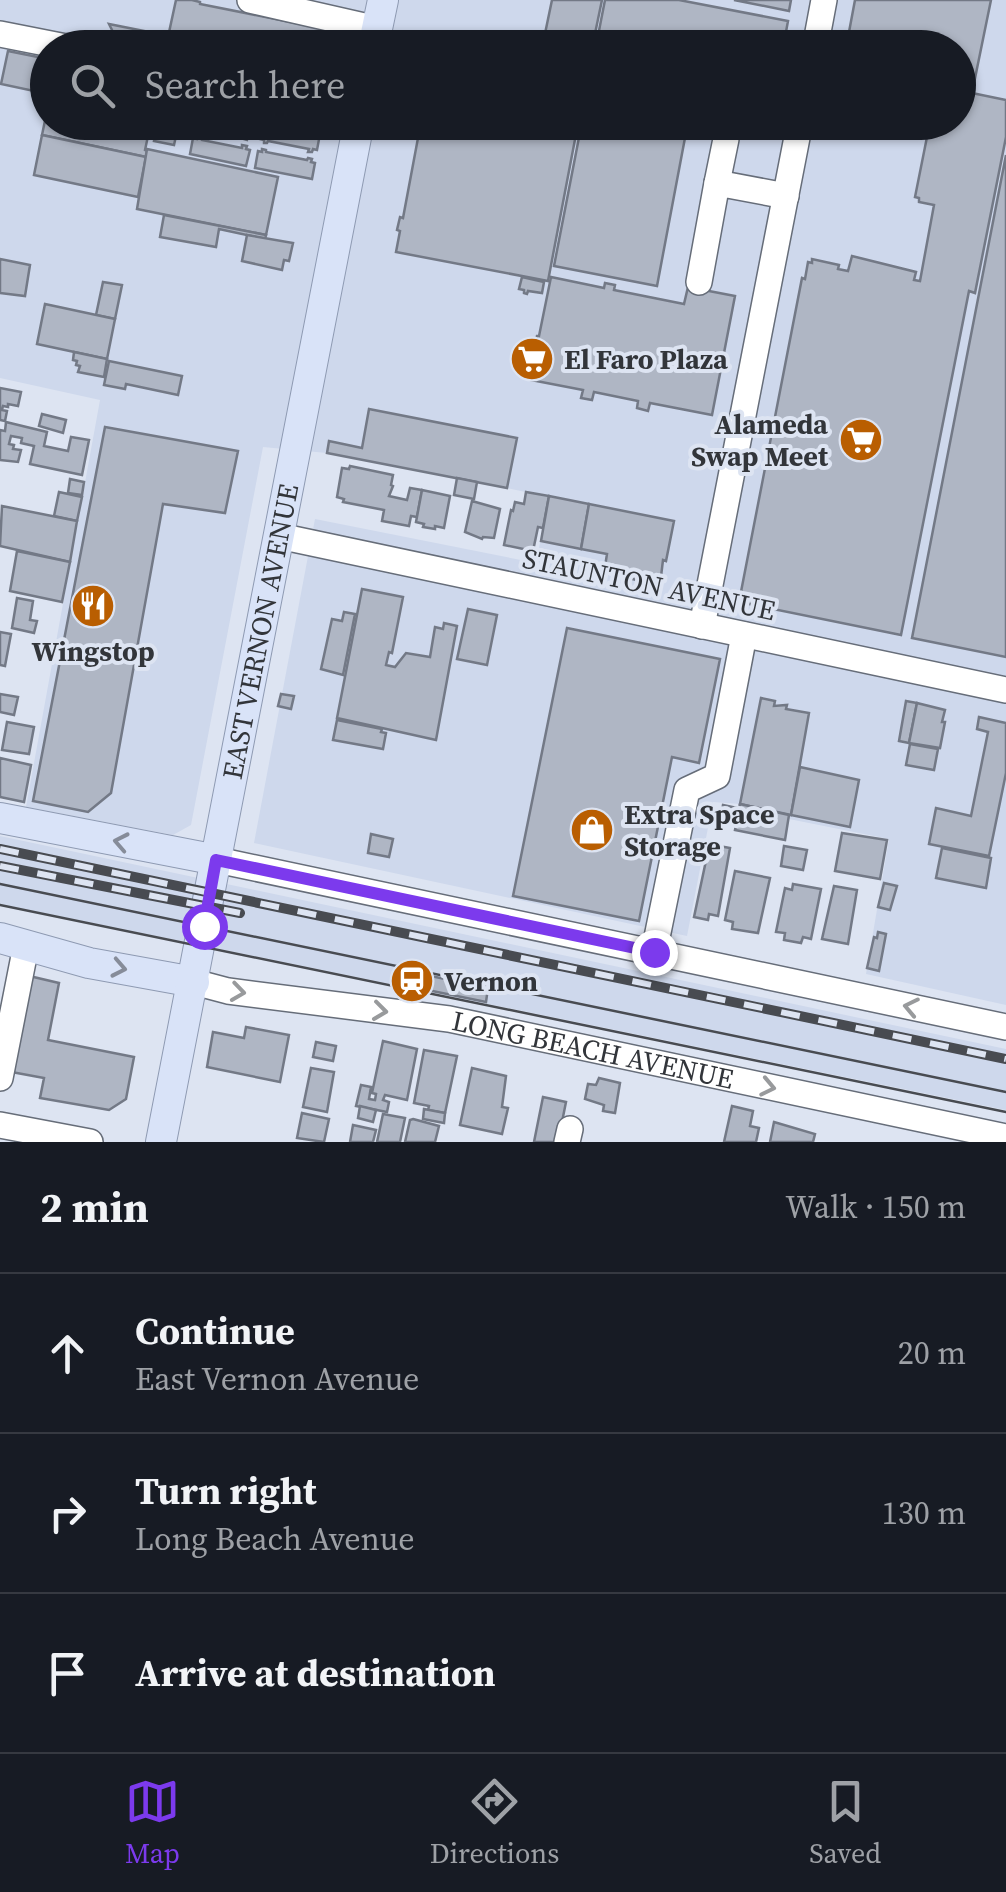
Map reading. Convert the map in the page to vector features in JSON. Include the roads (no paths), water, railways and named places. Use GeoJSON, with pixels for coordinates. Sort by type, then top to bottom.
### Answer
{"type":"FeatureCollection","features":[{"type":"Feature","properties":{"kind":"main road","name":"EAST VERNON AVENUE"},"geometry":{"type":"LineString","coordinates":[[162,1142],[356,140]]}},
{"type":"Feature","properties":{"kind":"main road"},"geometry":{"type":"LineString","coordinates":[[0,818],[216,860]]}},
{"type":"Feature","properties":{"kind":"main road","name":"LONG BEACH AVENUE"},"geometry":{"type":"LineString","coordinates":[[13,942],[89,962],[194,982]]}},
{"type":"Feature","properties":{"kind":"street"},"geometry":{"type":"LineString","coordinates":[[250,0],[378,25]]}},
{"type":"Feature","properties":{"kind":"street"},"geometry":{"type":"LineString","coordinates":[[818,30],[824,0]]}},
{"type":"Feature","properties":{"kind":"street"},"geometry":{"type":"LineString","coordinates":[[0,34],[30,40]]}},
{"type":"Feature","properties":{"kind":"street"},"geometry":{"type":"LineString","coordinates":[[699,282],[726,140]]}},
{"type":"Feature","properties":{"kind":"street"},"geometry":{"type":"LineString","coordinates":[[702,626],[797,140]]}},
{"type":"Feature","properties":{"kind":"street"},"geometry":{"type":"LineString","coordinates":[[718,183],[786,196]]}},
{"type":"Feature","properties":{"kind":"street","name":"STAUNTON AVENUE"},"geometry":{"type":"LineString","coordinates":[[279,536],[1006,690]]}},
{"type":"Feature","properties":{"kind":"street"},"geometry":{"type":"LineString","coordinates":[[654,952],[687,790],[717,776],[744,634]]}},
{"type":"Feature","properties":{"kind":"street"},"geometry":{"type":"LineString","coordinates":[[216,860],[1006,1027]]}},
{"type":"Feature","properties":{"kind":"street"},"geometry":{"type":"LineString","coordinates":[[0,1078],[13,942]]}},
{"type":"Feature","properties":{"kind":"street","name":"LONG BEACH AVENUE"},"geometry":{"type":"LineString","coordinates":[[194,982],[228,991],[449,1019],[1006,1136]]}},
{"type":"Feature","properties":{"kind":"street"},"geometry":{"type":"LineString","coordinates":[[0,1125],[90,1142]]}},
{"type":"Feature","properties":{"kind":"tram line"},"geometry":{"type":"LineString","coordinates":[[0,884],[1006,1092]]}},
{"type":"Feature","properties":{"kind":"tram line"},"geometry":{"type":"LineString","coordinates":[[0,905],[1006,1112]]}},
{"type":"Feature","properties":{"kind":"railway"},"geometry":{"type":"LineString","coordinates":[[0,849],[1006,1059]]}},
{"type":"Feature","properties":{"kind":"railway"},"geometry":{"type":"LineString","coordinates":[[0,866],[240,913]]}},
{"type":"Feature","properties":{"kind":"place","name":"El Faro Plaza"},"geometry":{"type":"Point","coordinates":[532,359]}},
{"type":"Feature","properties":{"kind":"place","name":"Alameda Swap Meet"},"geometry":{"type":"Point","coordinates":[861,440]}},
{"type":"Feature","properties":{"kind":"place","name":"Wingstop"},"geometry":{"type":"Point","coordinates":[93,606]}},
{"type":"Feature","properties":{"kind":"place","name":"Extra Space Storage"},"geometry":{"type":"Point","coordinates":[592,830]}},
{"type":"Feature","properties":{"kind":"place","name":"Vernon"},"geometry":{"type":"Point","coordinates":[412,981]}}]}
